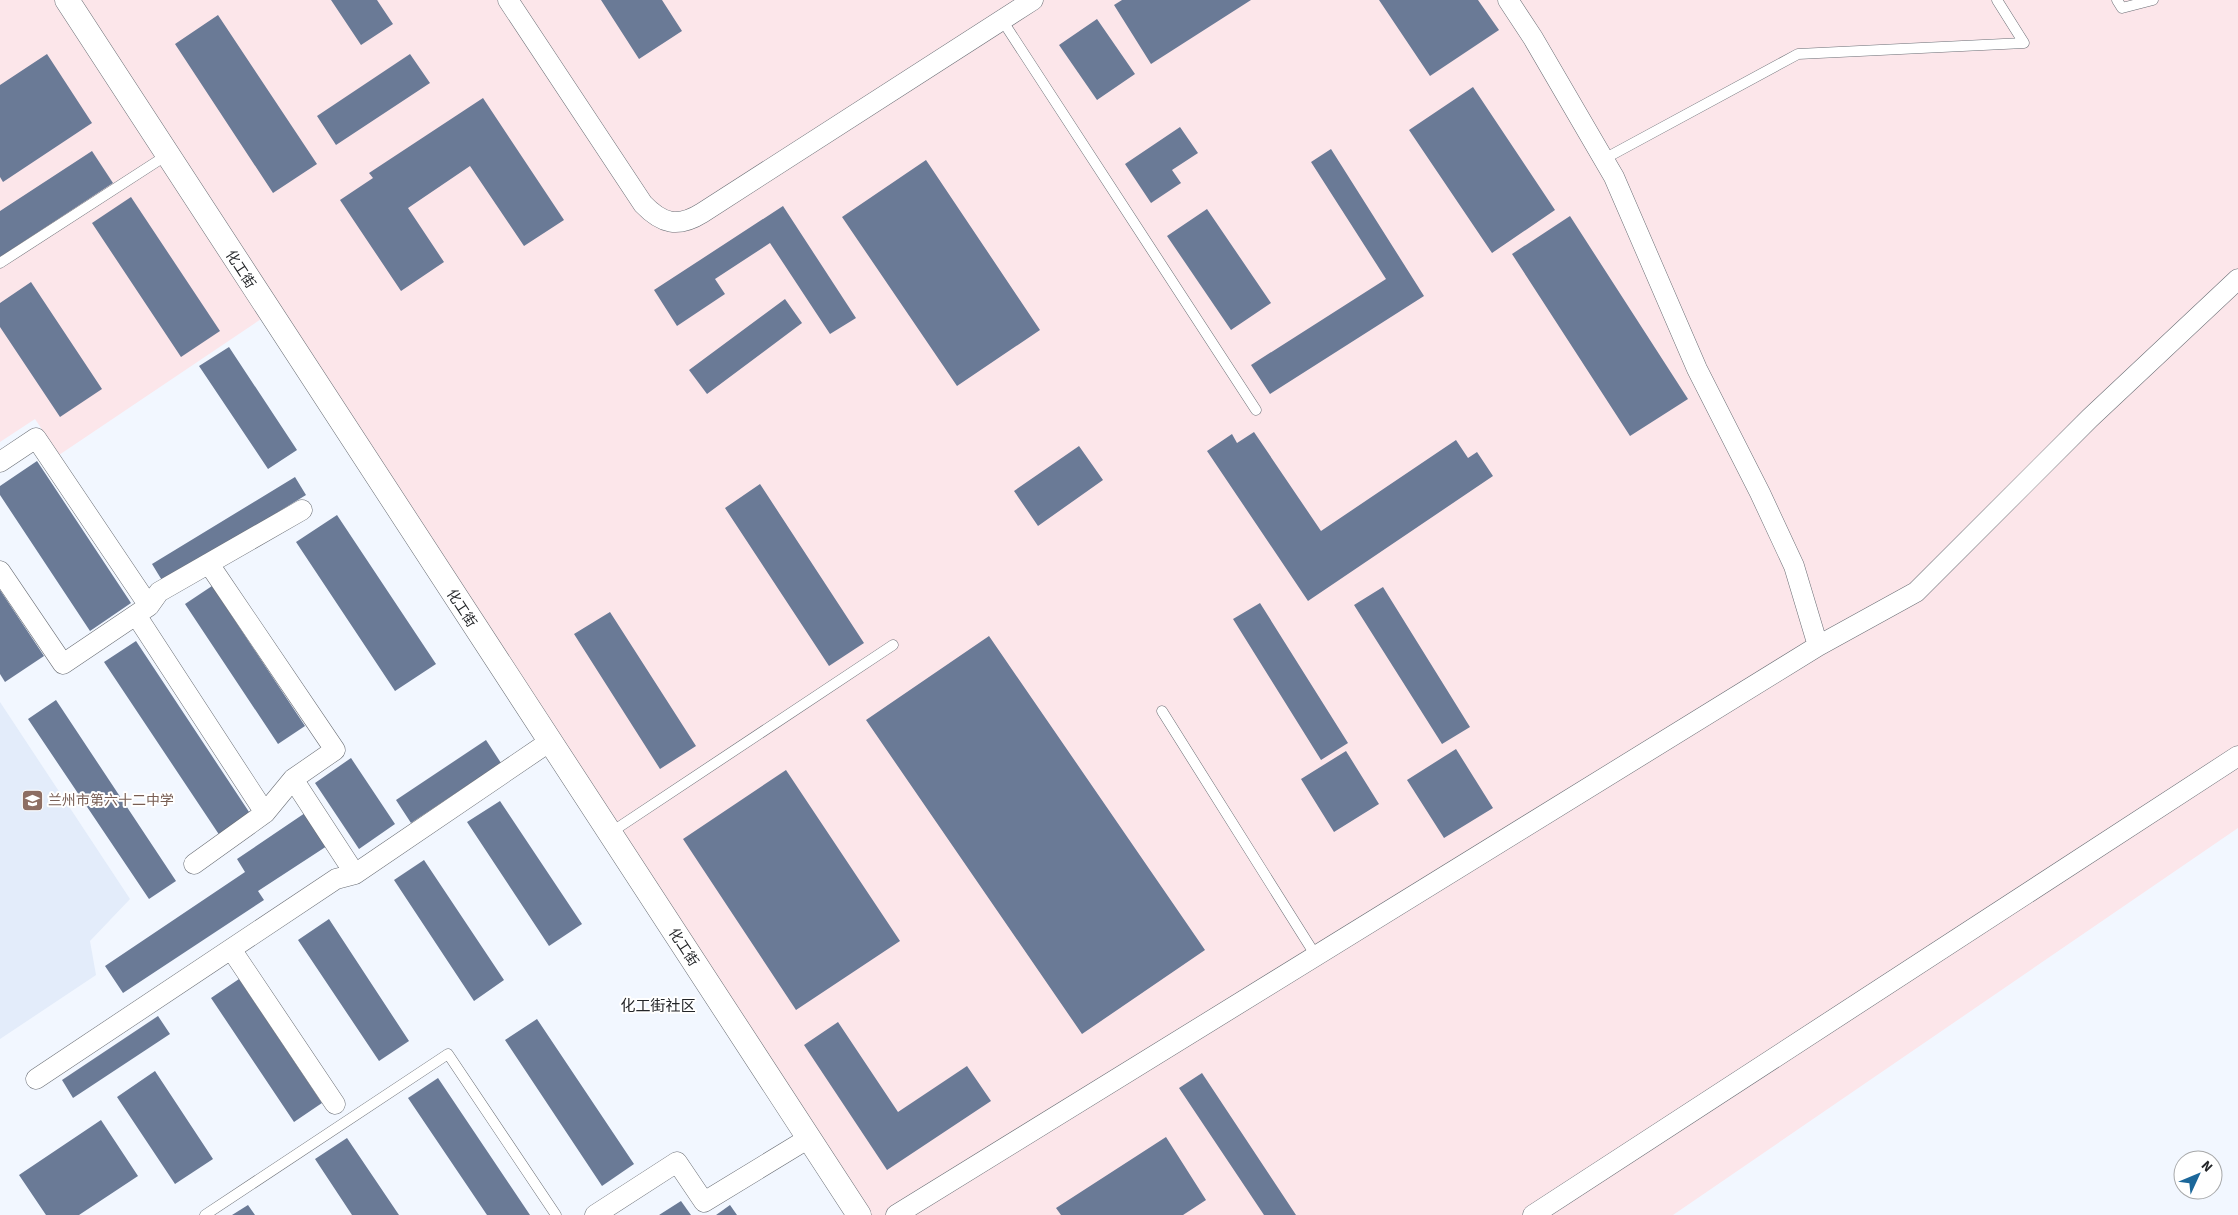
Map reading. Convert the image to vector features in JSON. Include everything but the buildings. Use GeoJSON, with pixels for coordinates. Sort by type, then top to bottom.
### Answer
{"type":"FeatureCollection","features":[{"type":"Feature","properties":{"kind":"street","name":"化工街"},"geometry":{"type":"LineString","coordinates":[[67,0],[859,1215]]}},
{"type":"Feature","properties":{"kind":"street"},"geometry":{"type":"LineString","coordinates":[[508,0],[643,204],[653,214],[677,223],[691,220],[1033,0]]}},
{"type":"Feature","properties":{"kind":"street"},"geometry":{"type":"LineString","coordinates":[[1508,0],[1533,38],[1614,177],[1697,369],[1760,493],[1794,566],[1818,646]]}},
{"type":"Feature","properties":{"kind":"street"},"geometry":{"type":"LineString","coordinates":[[896,1215],[1818,646],[1916,592],[2090,418],[2238,279]]}},
{"type":"Feature","properties":{"kind":"street"},"geometry":{"type":"LineString","coordinates":[[0,462],[36,438],[265,813]]}},
{"type":"Feature","properties":{"kind":"street"},"geometry":{"type":"LineString","coordinates":[[0,571],[63,664],[143,611],[159,592],[302,510]]}},
{"type":"Feature","properties":{"kind":"street"},"geometry":{"type":"LineString","coordinates":[[194,864],[265,813],[293,779],[335,750],[209,564]]}},
{"type":"Feature","properties":{"kind":"street"},"geometry":{"type":"LineString","coordinates":[[36,1078],[336,879],[355,874],[549,742]]}},
{"type":"Feature","properties":{"kind":"street"},"geometry":{"type":"LineString","coordinates":[[1532,1215],[2238,756]]}},
{"type":"Feature","properties":{"kind":"street"},"geometry":{"type":"LineString","coordinates":[[293,779],[355,874]]}},
{"type":"Feature","properties":{"kind":"street"},"geometry":{"type":"LineString","coordinates":[[231,949],[335,1104]]}},
{"type":"Feature","properties":{"kind":"street"},"geometry":{"type":"LineString","coordinates":[[596,1215],[677,1162],[704,1202],[809,1138]]}},
{"type":"Feature","properties":{"kind":"lane"},"geometry":{"type":"LineString","coordinates":[[1604,159],[1798,54],[2024,43],[1997,0]]}},
{"type":"Feature","properties":{"kind":"lane"},"geometry":{"type":"LineString","coordinates":[[2117,0],[2122,8],[2152,0]]}},
{"type":"Feature","properties":{"kind":"lane"},"geometry":{"type":"LineString","coordinates":[[1002,20],[1256,410]]}},
{"type":"Feature","properties":{"kind":"lane"},"geometry":{"type":"LineString","coordinates":[[0,263],[167,155]]}},
{"type":"Feature","properties":{"kind":"lane"},"geometry":{"type":"LineString","coordinates":[[609,834],[893,645]]}},
{"type":"Feature","properties":{"kind":"lane"},"geometry":{"type":"LineString","coordinates":[[1162,711],[1316,956]]}},
{"type":"Feature","properties":{"kind":"lane"},"geometry":{"type":"LineString","coordinates":[[205,1215],[448,1054],[556,1215]]}},
{"type":"Feature","properties":{"kind":"shaded area"},"geometry":{"type":"Polygon","coordinates":[[[0,0],[2238,0],[2238,828],[1673,1215],[859,1215],[270,313],[59,455],[35,419],[0,442],[0,0]]]}},
{"type":"Feature","properties":{"kind":"shaded area","name":"兰州市第六十二中学"},"geometry":{"type":"Polygon","coordinates":[[[0,702],[130,899],[90,941],[96,975],[0,1039],[0,702]]]}},
{"type":"Feature","properties":{"kind":"place","name":"兰州市第六十二中学"},"geometry":{"type":"Point","coordinates":[32,800]}},
{"type":"Feature","properties":{"kind":"district","name":"化工街社区"},"geometry":{"type":"Point","coordinates":[658,1006]}}]}
